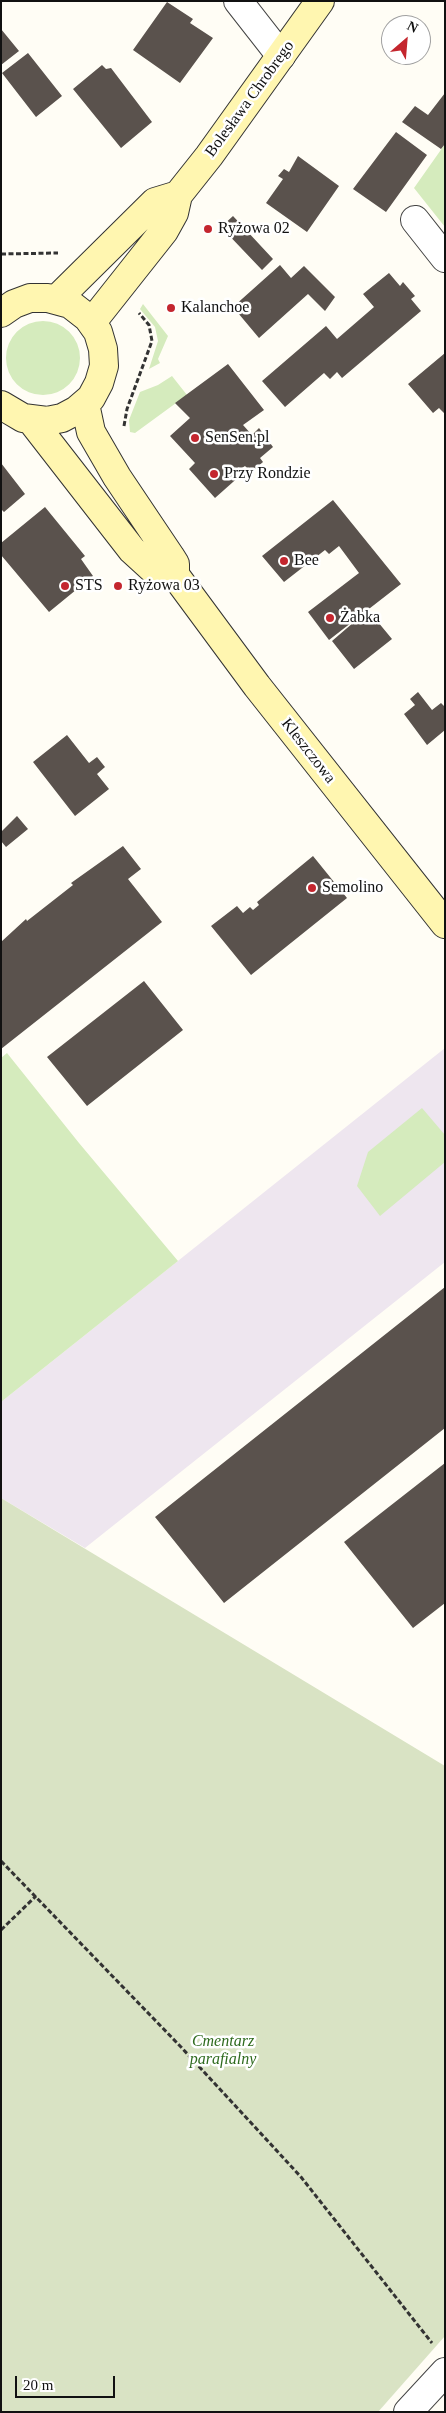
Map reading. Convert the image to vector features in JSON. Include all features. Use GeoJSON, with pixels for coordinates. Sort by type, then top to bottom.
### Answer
{"type":"FeatureCollection","features":[{"type":"Feature","properties":{"kind":"main road","name":"Bolesława Chrobrego"},"geometry":{"type":"LineString","coordinates":[[92,322],[164,231],[174,213],[178,194],[320,1]]}},
{"type":"Feature","properties":{"kind":"main road"},"geometry":{"type":"LineString","coordinates":[[57,299],[155,202],[178,194]]}},
{"type":"Feature","properties":{"kind":"main road"},"geometry":{"type":"LineString","coordinates":[[1,405],[14,414],[32,420],[47,421],[62,418],[78,410],[96,391],[104,366],[101,340],[92,322],[76,308],[57,299],[30,298],[3,309]]}},
{"type":"Feature","properties":{"kind":"main road","name":"Kleszczowa"},"geometry":{"type":"LineString","coordinates":[[85,404],[91,432],[117,477],[175,564],[175,575],[257,686],[445,924]]}},
{"type":"Feature","properties":{"kind":"main road"},"geometry":{"type":"LineString","coordinates":[[32,420],[140,558],[163,575],[175,575]]}},
{"type":"Feature","properties":{"kind":"street"},"geometry":{"type":"LineString","coordinates":[[238,1],[281,56]]}},
{"type":"Feature","properties":{"kind":"street"},"geometry":{"type":"LineString","coordinates":[[415,220],[445,258]]}},
{"type":"Feature","properties":{"kind":"street"},"geometry":{"type":"LineString","coordinates":[[408,2412],[445,2372]]}},
{"type":"Feature","properties":{"kind":"path"},"geometry":{"type":"LineString","coordinates":[[1,254],[65,253]]}},
{"type":"Feature","properties":{"kind":"path"},"geometry":{"type":"LineString","coordinates":[[125,434],[124,420],[127,409],[152,341],[148,325],[134,308]]}},
{"type":"Feature","properties":{"kind":"path"},"geometry":{"type":"LineString","coordinates":[[1,1861],[181,2047],[301,2177],[434,2347]]}},
{"type":"Feature","properties":{"kind":"path"},"geometry":{"type":"LineString","coordinates":[[1,1930],[36,1896]]}},
{"type":"Feature","properties":{"kind":"shaded area"},"geometry":{"type":"Polygon","coordinates":[[[445,1048],[445,1262],[85,1548],[1,1498],[1,1402],[445,1048]]]}},
{"type":"Feature","properties":{"kind":"green space"},"geometry":{"type":"Polygon","coordinates":[[[445,144],[445,227],[414,188],[445,144]]]}},
{"type":"Feature","properties":{"kind":"green space"},"geometry":{"type":"Polygon","coordinates":[[[143,304],[168,336],[158,359],[160,363],[149,369],[158,341],[155,327],[140,309],[143,304]]]}},
{"type":"Feature","properties":{"kind":"green space"},"geometry":{"type":"Polygon","coordinates":[[[43,321],[57,324],[69,332],[77,344],[80,358],[77,372],[69,384],[57,392],[43,395],[29,392],[17,384],[9,372],[6,358],[9,344],[17,332],[29,324],[43,321]]]}},
{"type":"Feature","properties":{"kind":"green space"},"geometry":{"type":"Polygon","coordinates":[[[172,376],[187,395],[135,433],[130,432],[129,420],[140,392],[158,385],[172,376]]]}},
{"type":"Feature","properties":{"kind":"green space"},"geometry":{"type":"Polygon","coordinates":[[[7,1053],[79,1143],[178,1261],[1,1402],[1,1058],[7,1053]]]}},
{"type":"Feature","properties":{"kind":"green space"},"geometry":{"type":"Polygon","coordinates":[[[422,1108],[445,1135],[445,1162],[380,1216],[357,1186],[368,1152],[422,1108]]]}},
{"type":"Feature","properties":{"kind":"green space","name":"Cmentarz parafialny"},"geometry":{"type":"Polygon","coordinates":[[[1,1498],[445,1766],[445,2336],[378,2412],[1,2412],[1,1498]]]}},
{"type":"Feature","properties":{"kind":"building"},"geometry":{"type":"Polygon","coordinates":[[[167,2],[193,19],[190,23],[213,38],[180,83],[133,50],[167,2]]]}},
{"type":"Feature","properties":{"kind":"building"},"geometry":{"type":"Polygon","coordinates":[[[1,29],[19,51],[1,65],[1,29]]]}},
{"type":"Feature","properties":{"kind":"building"},"geometry":{"type":"Polygon","coordinates":[[[28,53],[62,96],[36,117],[2,73],[28,53]]]}},
{"type":"Feature","properties":{"kind":"building"},"geometry":{"type":"Polygon","coordinates":[[[102,65],[106,69],[111,68],[152,122],[121,148],[73,89],[102,65]]]}},
{"type":"Feature","properties":{"kind":"building"},"geometry":{"type":"Polygon","coordinates":[[[445,93],[445,144],[441,149],[402,122],[415,106],[428,115],[445,93]]]}},
{"type":"Feature","properties":{"kind":"building"},"geometry":{"type":"Polygon","coordinates":[[[396,132],[427,155],[386,212],[353,189],[396,132]]]}},
{"type":"Feature","properties":{"kind":"building"},"geometry":{"type":"Polygon","coordinates":[[[298,156],[339,186],[307,232],[266,203],[283,179],[278,176],[284,169],[289,172],[298,156]]]}},
{"type":"Feature","properties":{"kind":"building"},"geometry":{"type":"Polygon","coordinates":[[[233,216],[273,259],[262,270],[221,227],[233,216]]]}},
{"type":"Feature","properties":{"kind":"building"},"geometry":{"type":"Polygon","coordinates":[[[280,265],[291,278],[304,266],[335,297],[325,311],[308,294],[259,338],[233,307],[280,265]]]}},
{"type":"Feature","properties":{"kind":"building"},"geometry":{"type":"Polygon","coordinates":[[[389,273],[400,286],[403,282],[415,296],[411,299],[421,311],[342,378],[337,372],[330,379],[324,373],[285,407],[262,381],[326,326],[337,339],[374,307],[363,294],[389,273]]]}},
{"type":"Feature","properties":{"kind":"building"},"geometry":{"type":"Polygon","coordinates":[[[445,353],[445,414],[439,408],[433,413],[408,384],[445,353]]]}},
{"type":"Feature","properties":{"kind":"building"},"geometry":{"type":"Polygon","coordinates":[[[228,364],[264,410],[243,425],[252,435],[259,428],[273,447],[260,458],[263,462],[249,474],[249,470],[245,466],[239,470],[242,474],[215,498],[189,469],[195,463],[170,436],[190,418],[175,403],[228,364]]]}},
{"type":"Feature","properties":{"kind":"building"},"geometry":{"type":"Polygon","coordinates":[[[1,463],[25,494],[4,512],[1,509],[1,463]]]}},
{"type":"Feature","properties":{"kind":"building"},"geometry":{"type":"Polygon","coordinates":[[[333,500],[401,584],[329,640],[308,612],[359,573],[339,546],[329,554],[325,550],[284,582],[262,556],[333,500]]]}},
{"type":"Feature","properties":{"kind":"building"},"geometry":{"type":"Polygon","coordinates":[[[45,507],[85,556],[81,559],[93,576],[49,612],[1,555],[1,543],[45,507]]]}},
{"type":"Feature","properties":{"kind":"building"},"geometry":{"type":"Polygon","coordinates":[[[368,610],[392,639],[354,669],[332,641],[368,610]]]}},
{"type":"Feature","properties":{"kind":"building"},"geometry":{"type":"Polygon","coordinates":[[[418,692],[432,710],[441,703],[445,707],[445,730],[427,745],[404,714],[415,705],[410,699],[418,692]]]}},
{"type":"Feature","properties":{"kind":"building"},"geometry":{"type":"Polygon","coordinates":[[[67,735],[89,763],[97,757],[105,767],[97,774],[109,789],[75,816],[33,762],[67,735]]]}},
{"type":"Feature","properties":{"kind":"building"},"geometry":{"type":"Polygon","coordinates":[[[17,816],[28,829],[6,847],[1,841],[1,832],[17,816]]]}},
{"type":"Feature","properties":{"kind":"building"},"geometry":{"type":"Polygon","coordinates":[[[123,846],[141,869],[128,879],[162,922],[1,1049],[1,942],[26,919],[27,921],[73,885],[71,883],[123,846]]]}},
{"type":"Feature","properties":{"kind":"building"},"geometry":{"type":"Polygon","coordinates":[[[313,856],[347,898],[251,975],[211,926],[237,906],[243,913],[250,907],[253,910],[259,905],[257,902],[313,856]]]}},
{"type":"Feature","properties":{"kind":"building"},"geometry":{"type":"Polygon","coordinates":[[[144,981],[183,1030],[87,1106],[47,1057],[144,981]]]}},
{"type":"Feature","properties":{"kind":"building"},"geometry":{"type":"Polygon","coordinates":[[[445,1287],[445,1428],[224,1603],[155,1517],[445,1287]]]}},
{"type":"Feature","properties":{"kind":"building"},"geometry":{"type":"Polygon","coordinates":[[[445,1463],[445,1603],[413,1628],[344,1542],[445,1463]]]}},
{"type":"Feature","properties":{"kind":"place","name":"Ryżowa 02"},"geometry":{"type":"Point","coordinates":[208,229]}},
{"type":"Feature","properties":{"kind":"place","name":"Kalanchoe"},"geometry":{"type":"Point","coordinates":[171,308]}},
{"type":"Feature","properties":{"kind":"place","name":"SenSen.pl"},"geometry":{"type":"Point","coordinates":[195,438]}},
{"type":"Feature","properties":{"kind":"place","name":"Przy Rondzie"},"geometry":{"type":"Point","coordinates":[214,474]}},
{"type":"Feature","properties":{"kind":"place","name":"Bee"},"geometry":{"type":"Point","coordinates":[284,561]}},
{"type":"Feature","properties":{"kind":"place","name":"STS"},"geometry":{"type":"Point","coordinates":[65,586]}},
{"type":"Feature","properties":{"kind":"place","name":"Ryżowa 03"},"geometry":{"type":"Point","coordinates":[118,586]}},
{"type":"Feature","properties":{"kind":"place","name":"Żabka"},"geometry":{"type":"Point","coordinates":[330,618]}},
{"type":"Feature","properties":{"kind":"place","name":"Semolino"},"geometry":{"type":"Point","coordinates":[312,888]}}]}
